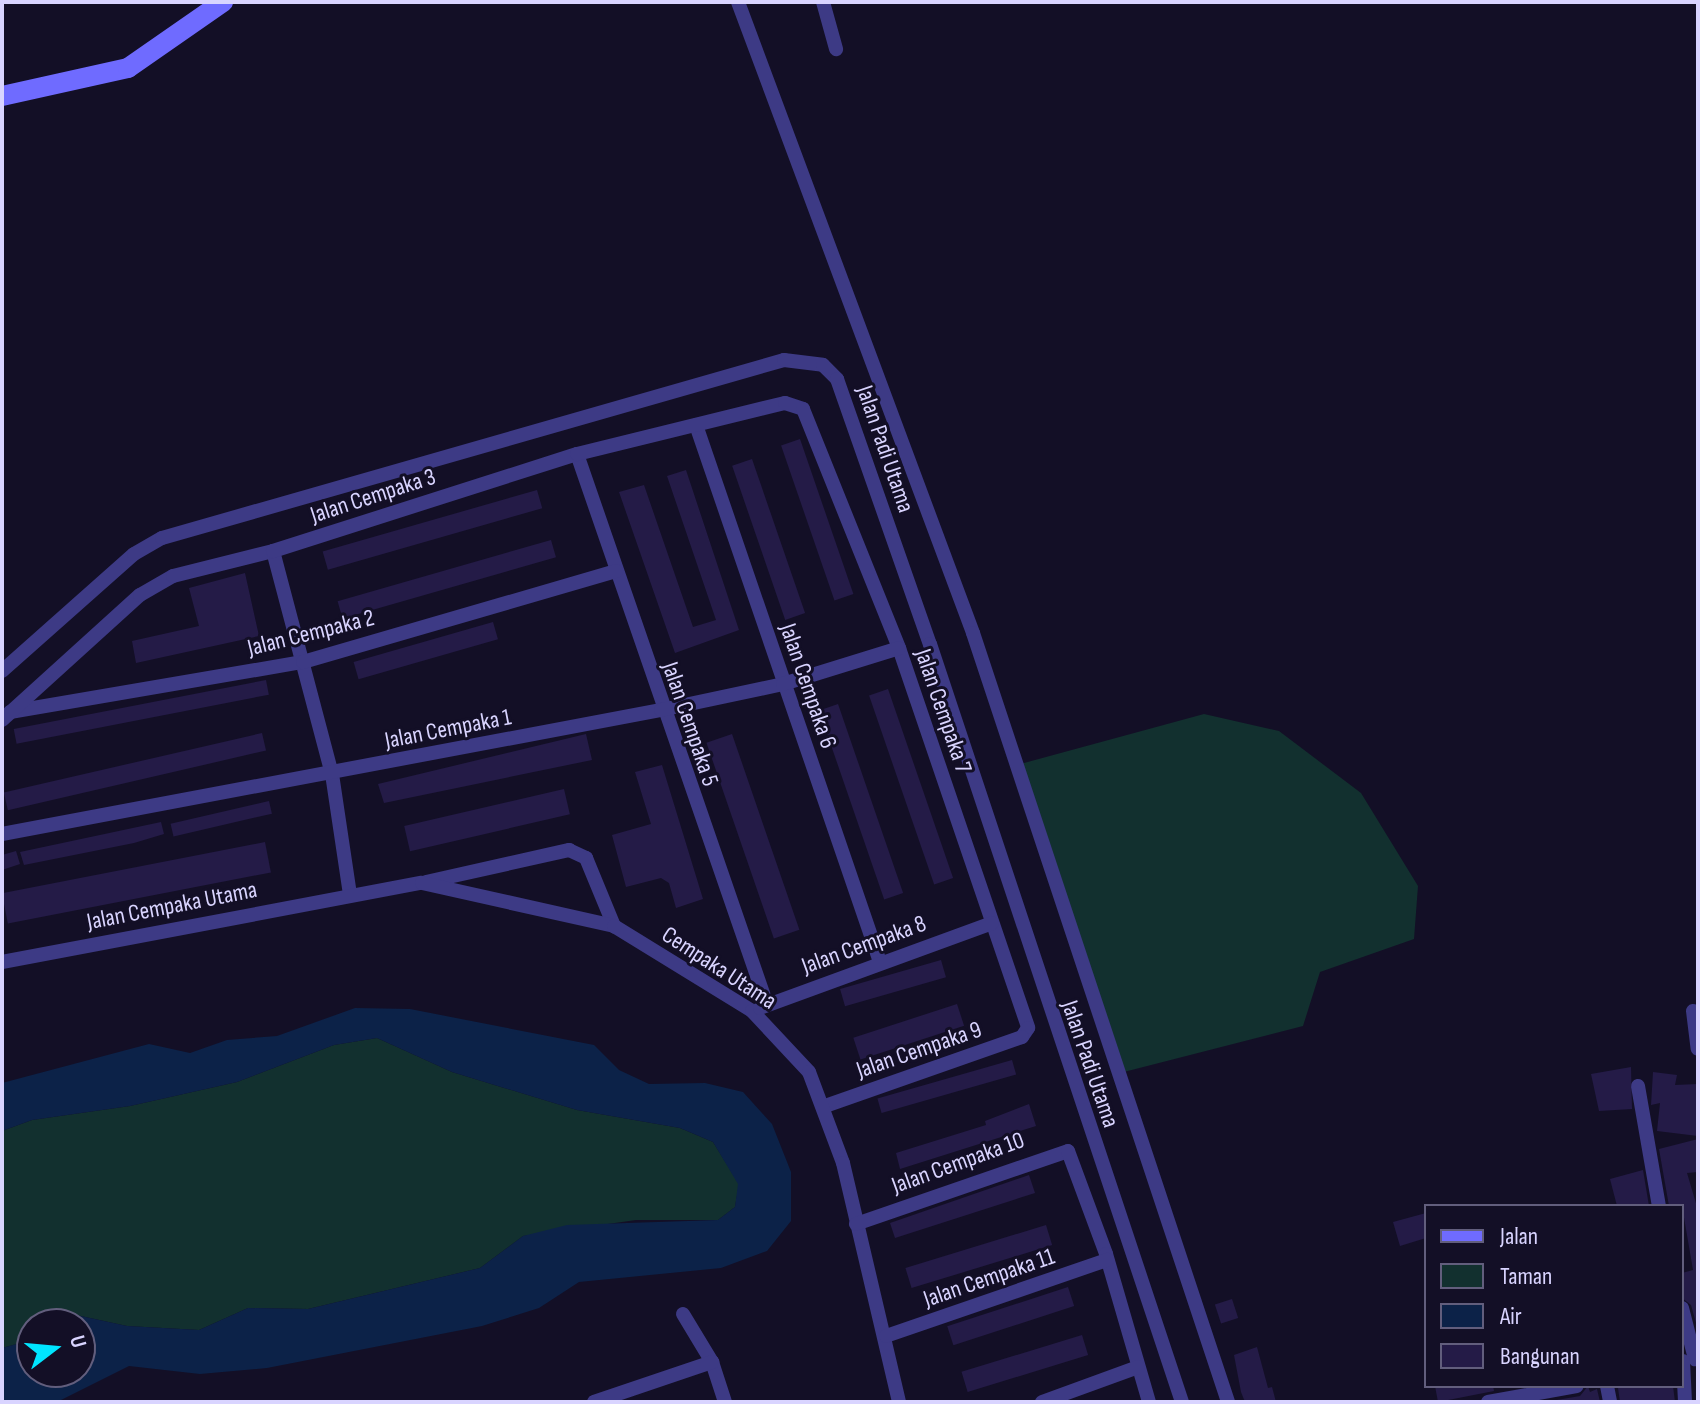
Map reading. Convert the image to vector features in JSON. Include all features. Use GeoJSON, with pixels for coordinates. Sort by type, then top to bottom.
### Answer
{"type":"FeatureCollection","features":[{"type":"Feature","properties":{"kind":"street"},"geometry":{"type":"LineString","coordinates":[[2,96],[128,68],[223,2]]}},
{"type":"Feature","properties":{"kind":"street"},"geometry":{"type":"LineString","coordinates":[[738,2],[973,633],[1228,1402]]}},
{"type":"Feature","properties":{"kind":"street"},"geometry":{"type":"LineString","coordinates":[[823,2],[836,49]]}},
{"type":"Feature","properties":{"kind":"street","name":"Jalan Padi Utama"},"geometry":{"type":"LineString","coordinates":[[2,671],[134,554],[162,538],[784,360],[823,365],[837,379],[930,644],[1182,1402]]}},
{"type":"Feature","properties":{"kind":"street","name":"Jalan Cempaka 3"},"geometry":{"type":"LineString","coordinates":[[6,716],[154,584],[273,551],[577,454],[785,403],[803,409]]}},
{"type":"Feature","properties":{"kind":"street","name":"Jalan Cempaka 7"},"geometry":{"type":"LineString","coordinates":[[803,409],[899,648],[1027,1033]]}},
{"type":"Feature","properties":{"kind":"street","name":"Jalan Cempaka 6"},"geometry":{"type":"LineString","coordinates":[[696,425],[880,962]]}},
{"type":"Feature","properties":{"kind":"street","name":"Jalan Cempaka 5"},"geometry":{"type":"LineString","coordinates":[[577,454],[661,710],[767,1005]]}},
{"type":"Feature","properties":{"kind":"street"},"geometry":{"type":"LineString","coordinates":[[273,551],[332,774],[350,894]]}},
{"type":"Feature","properties":{"kind":"street","name":"Jalan Cempaka 2"},"geometry":{"type":"LineString","coordinates":[[6,716],[303,662],[616,571]]}},
{"type":"Feature","properties":{"kind":"street","name":"Jalan Cempaka 1"},"geometry":{"type":"LineString","coordinates":[[2,834],[661,710],[783,684],[899,648]]}},
{"type":"Feature","properties":{"kind":"street"},"geometry":{"type":"LineString","coordinates":[[422,883],[569,850],[586,858],[614,926]]}},
{"type":"Feature","properties":{"kind":"street","name":"Cempaka Utama"},"geometry":{"type":"LineString","coordinates":[[350,894],[422,883],[614,926],[752,1011],[809,1072],[825,1106],[886,1336],[899,1401]]}},
{"type":"Feature","properties":{"kind":"street","name":"Jalan Cempaka Utama"},"geometry":{"type":"LineString","coordinates":[[2,962],[350,894]]}},
{"type":"Feature","properties":{"kind":"street","name":"Jalan Cempaka 8"},"geometry":{"type":"LineString","coordinates":[[752,1011],[992,923]]}},
{"type":"Feature","properties":{"kind":"street"},"geometry":{"type":"LineString","coordinates":[[1693,1011],[1698,1049]]}},
{"type":"Feature","properties":{"kind":"street","name":"Jalan Cempaka 9"},"geometry":{"type":"LineString","coordinates":[[825,1106],[1027,1033]]}},
{"type":"Feature","properties":{"kind":"street"},"geometry":{"type":"LineString","coordinates":[[1638,1086],[1659,1204]]}},
{"type":"Feature","properties":{"kind":"street","name":"Jalan Cempaka 10"},"geometry":{"type":"LineString","coordinates":[[856,1224],[1059,1150],[1074,1158],[1107,1260]]}},
{"type":"Feature","properties":{"kind":"street"},"geometry":{"type":"LineString","coordinates":[[1107,1260],[1149,1402]]}},
{"type":"Feature","properties":{"kind":"street","name":"Jalan Cempaka 11"},"geometry":{"type":"LineString","coordinates":[[886,1336],[1107,1260]]}},
{"type":"Feature","properties":{"kind":"street"},"geometry":{"type":"LineString","coordinates":[[683,1314],[712,1362],[725,1402]]}},
{"type":"Feature","properties":{"kind":"street"},"geometry":{"type":"LineString","coordinates":[[1684,1321],[1690,1360],[1685,1402]]}},
{"type":"Feature","properties":{"kind":"street"},"geometry":{"type":"LineString","coordinates":[[594,1402],[712,1362]]}},
{"type":"Feature","properties":{"kind":"street"},"geometry":{"type":"LineString","coordinates":[[1042,1402],[1138,1367]]}},
{"type":"Feature","properties":{"kind":"street"},"geometry":{"type":"LineString","coordinates":[[1488,1402],[1567,1388]]}},
{"type":"Feature","properties":{"kind":"green space"},"geometry":{"type":"Polygon","coordinates":[[[1204,714],[1279,731],[1361,793],[1418,886],[1414,939],[1320,972],[1303,1026],[1116,1074],[1013,766],[1204,714]]]}},
{"type":"Feature","properties":{"kind":"green space"},"geometry":{"type":"Polygon","coordinates":[[[377,1038],[452,1072],[577,1110],[680,1128],[713,1142],[739,1184],[735,1207],[718,1220],[636,1220],[523,1236],[480,1268],[308,1309],[248,1308],[199,1330],[127,1326],[96,1319],[96,1308],[16,1308],[16,1344],[2,1348],[2,1131],[32,1120],[130,1106],[237,1082],[334,1045],[377,1038]]]}},
{"type":"Feature","properties":{"kind":"water"},"geometry":{"type":"Polygon","coordinates":[[[355,1008],[410,1009],[594,1045],[619,1070],[649,1084],[705,1083],[743,1092],[772,1124],[791,1172],[791,1221],[767,1251],[721,1268],[579,1282],[539,1308],[482,1326],[267,1368],[200,1374],[129,1366],[96,1382],[96,1319],[127,1326],[199,1330],[248,1308],[308,1309],[480,1268],[523,1236],[567,1225],[718,1220],[735,1207],[738,1184],[713,1142],[680,1128],[577,1110],[452,1072],[377,1038],[334,1045],[237,1082],[130,1106],[32,1120],[2,1131],[2,1083],[149,1044],[190,1053],[227,1040],[277,1036],[355,1008]]]}},
{"type":"Feature","properties":{"kind":"water"},"geometry":{"type":"Polygon","coordinates":[[[16,1344],[16,1388],[85,1388],[57,1402],[2,1402],[2,1348],[16,1344]]]}},
{"type":"Feature","properties":{"kind":"building"},"geometry":{"type":"Polygon","coordinates":[[[800,439],[853,594],[834,601],[781,446],[800,439]]]}},
{"type":"Feature","properties":{"kind":"building"},"geometry":{"type":"Polygon","coordinates":[[[752,459],[805,613],[785,620],[732,466],[752,459]]]}},
{"type":"Feature","properties":{"kind":"building"},"geometry":{"type":"Polygon","coordinates":[[[686,470],[739,630],[675,653],[619,492],[644,485],[693,627],[716,620],[667,476],[686,470]]]}},
{"type":"Feature","properties":{"kind":"building"},"geometry":{"type":"Polygon","coordinates":[[[537,490],[542,508],[328,570],[323,551],[537,490]]]}},
{"type":"Feature","properties":{"kind":"building"},"geometry":{"type":"Polygon","coordinates":[[[551,540],[556,557],[343,618],[338,601],[551,540]]]}},
{"type":"Feature","properties":{"kind":"building"},"geometry":{"type":"Polygon","coordinates":[[[245,573],[259,636],[136,663],[132,641],[199,626],[189,588],[245,573]]]}},
{"type":"Feature","properties":{"kind":"building"},"geometry":{"type":"Polygon","coordinates":[[[493,622],[498,639],[359,679],[354,662],[493,622]]]}},
{"type":"Feature","properties":{"kind":"building"},"geometry":{"type":"Polygon","coordinates":[[[266,680],[269,695],[17,744],[14,729],[266,680]]]}},
{"type":"Feature","properties":{"kind":"building"},"geometry":{"type":"Polygon","coordinates":[[[888,689],[953,878],[934,885],[869,696],[888,689]]]}},
{"type":"Feature","properties":{"kind":"building"},"geometry":{"type":"Polygon","coordinates":[[[838,704],[903,893],[884,900],[819,711],[838,704]]]}},
{"type":"Feature","properties":{"kind":"building"},"geometry":{"type":"Polygon","coordinates":[[[262,733],[266,751],[8,810],[4,793],[262,733]]]}},
{"type":"Feature","properties":{"kind":"building"},"geometry":{"type":"Polygon","coordinates":[[[586,734],[592,760],[384,803],[378,784],[586,734]]]}},
{"type":"Feature","properties":{"kind":"building"},"geometry":{"type":"Polygon","coordinates":[[[732,734],[799,930],[774,939],[706,743],[732,734]]]}},
{"type":"Feature","properties":{"kind":"building"},"geometry":{"type":"Polygon","coordinates":[[[662,765],[703,899],[676,908],[669,883],[661,878],[626,887],[612,835],[651,824],[635,772],[662,765]]]}},
{"type":"Feature","properties":{"kind":"building"},"geometry":{"type":"Polygon","coordinates":[[[564,789],[570,814],[410,851],[404,826],[564,789]]]}},
{"type":"Feature","properties":{"kind":"building"},"geometry":{"type":"Polygon","coordinates":[[[269,801],[272,814],[174,836],[171,824],[269,801]]]}},
{"type":"Feature","properties":{"kind":"building"},"geometry":{"type":"Polygon","coordinates":[[[161,822],[164,834],[134,843],[24,865],[20,852],[161,822]]]}},
{"type":"Feature","properties":{"kind":"building"},"geometry":{"type":"Polygon","coordinates":[[[265,842],[271,872],[8,924],[2,893],[265,842]]]}},
{"type":"Feature","properties":{"kind":"building"},"geometry":{"type":"Polygon","coordinates":[[[16,851],[20,864],[2,870],[2,855],[16,851]]]}},
{"type":"Feature","properties":{"kind":"building"},"geometry":{"type":"Polygon","coordinates":[[[941,960],[946,977],[845,1006],[840,989],[941,960]]]}},
{"type":"Feature","properties":{"kind":"building"},"geometry":{"type":"Polygon","coordinates":[[[957,1004],[964,1026],[860,1060],[853,1038],[957,1004]]]}},
{"type":"Feature","properties":{"kind":"building"},"geometry":{"type":"Polygon","coordinates":[[[1012,1060],[1016,1074],[882,1113],[877,1099],[1012,1060]]]}},
{"type":"Feature","properties":{"kind":"building"},"geometry":{"type":"Polygon","coordinates":[[[1631,1067],[1632,1109],[1599,1111],[1591,1074],[1631,1067]]]}},
{"type":"Feature","properties":{"kind":"building"},"geometry":{"type":"Polygon","coordinates":[[[1653,1072],[1677,1075],[1675,1085],[1698,1084],[1698,1136],[1657,1131],[1660,1103],[1651,1105],[1653,1072]]]}},
{"type":"Feature","properties":{"kind":"building"},"geometry":{"type":"Polygon","coordinates":[[[1029,1104],[1036,1126],[900,1169],[896,1153],[986,1125],[985,1121],[1029,1104]]]}},
{"type":"Feature","properties":{"kind":"building"},"geometry":{"type":"Polygon","coordinates":[[[1698,1139],[1698,1172],[1687,1173],[1698,1210],[1698,1330],[1691,1305],[1684,1300],[1684,1272],[1693,1270],[1684,1204],[1669,1204],[1659,1149],[1698,1139]]]}},
{"type":"Feature","properties":{"kind":"building"},"geometry":{"type":"Polygon","coordinates":[[[1643,1170],[1649,1204],[1616,1204],[1610,1179],[1643,1170]]]}},
{"type":"Feature","properties":{"kind":"building"},"geometry":{"type":"Polygon","coordinates":[[[1029,1175],[1035,1193],[895,1238],[890,1223],[1029,1175]]]}},
{"type":"Feature","properties":{"kind":"building"},"geometry":{"type":"Polygon","coordinates":[[[1424,1214],[1424,1239],[1400,1246],[1393,1222],[1424,1214]]]}},
{"type":"Feature","properties":{"kind":"building"},"geometry":{"type":"Polygon","coordinates":[[[1046,1225],[1052,1245],[912,1288],[905,1268],[1046,1225]]]}},
{"type":"Feature","properties":{"kind":"building"},"geometry":{"type":"Polygon","coordinates":[[[1068,1287],[1074,1306],[953,1345],[947,1326],[1068,1287]]]}},
{"type":"Feature","properties":{"kind":"building"},"geometry":{"type":"Polygon","coordinates":[[[1232,1299],[1238,1318],[1221,1324],[1215,1305],[1232,1299]]]}},
{"type":"Feature","properties":{"kind":"building"},"geometry":{"type":"Polygon","coordinates":[[[1082,1335],[1088,1355],[968,1392],[962,1372],[1082,1335]]]}},
{"type":"Feature","properties":{"kind":"building"},"geometry":{"type":"Polygon","coordinates":[[[1257,1347],[1268,1388],[1272,1387],[1276,1402],[1245,1402],[1241,1392],[1234,1355],[1257,1347]]]}},
{"type":"Feature","properties":{"kind":"building"},"geometry":{"type":"Polygon","coordinates":[[[1435,1388],[1493,1388],[1494,1391],[1438,1402],[1435,1388]]]}},
{"type":"Feature","properties":{"kind":"building"},"geometry":{"type":"Polygon","coordinates":[[[1586,1388],[1590,1392],[1597,1389],[1600,1402],[1545,1402],[1580,1396],[1586,1388]]]}},
{"type":"Feature","properties":{"kind":"building"},"geometry":{"type":"Polygon","coordinates":[[[1618,1388],[1673,1388],[1675,1402],[1620,1402],[1618,1388]]]}}]}
